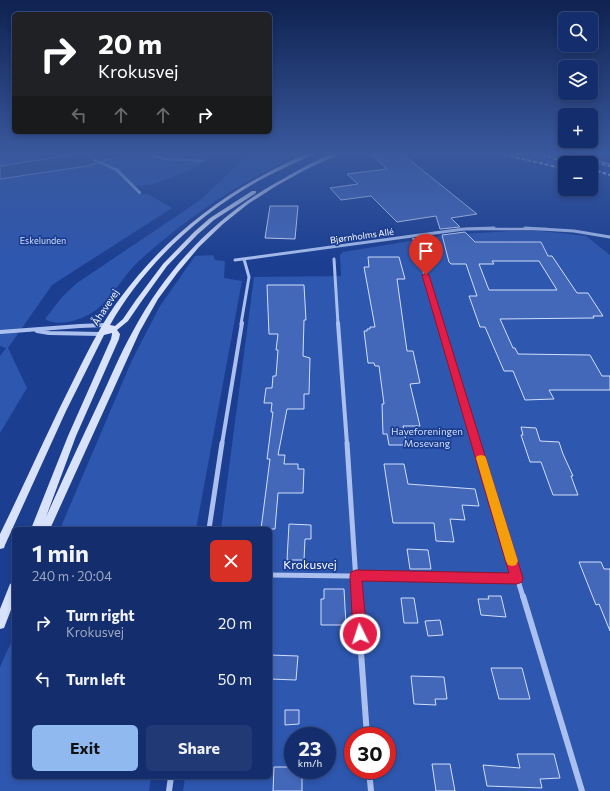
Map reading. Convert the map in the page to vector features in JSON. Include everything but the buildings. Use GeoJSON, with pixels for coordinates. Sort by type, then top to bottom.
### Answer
{"type":"FeatureCollection","features":[{"type":"Feature","properties":{"kind":"main road","name":"Åhavevej"},"geometry":{"type":"LineString","coordinates":[[0,545],[74,385],[106,325],[123,299],[152,263],[189,226],[240,190]]}},
{"type":"Feature","properties":{"kind":"main road"},"geometry":{"type":"LineString","coordinates":[[101,334],[115,330],[126,320],[138,301],[165,265],[181,247],[212,219],[257,190]]}},
{"type":"Feature","properties":{"kind":"main road"},"geometry":{"type":"LineString","coordinates":[[47,527],[136,330],[152,302],[164,284],[193,249],[207,235],[251,199],[266,190]]}},
{"type":"Feature","properties":{"kind":"main road"},"geometry":{"type":"LineString","coordinates":[[106,325],[115,330]]}},
{"type":"Feature","properties":{"kind":"main road"},"geometry":{"type":"LineString","coordinates":[[37,527],[72,436],[115,338],[115,330]]}},
{"type":"Feature","properties":{"kind":"main road"},"geometry":{"type":"LineString","coordinates":[[0,624],[12,593]]}},
{"type":"Feature","properties":{"kind":"main road"},"geometry":{"type":"LineString","coordinates":[[0,630],[12,603]]}},
{"type":"Feature","properties":{"kind":"street","name":"Bjørnholms Allé"},"geometry":{"type":"LineString","coordinates":[[235,260],[464,230],[523,227],[574,231],[610,237]]}},
{"type":"Feature","properties":{"kind":"street"},"geometry":{"type":"LineString","coordinates":[[413,236],[582,791]]}},
{"type":"Feature","properties":{"kind":"street"},"geometry":{"type":"LineString","coordinates":[[209,527],[249,277],[244,259]]}},
{"type":"Feature","properties":{"kind":"street"},"geometry":{"type":"LineString","coordinates":[[334,259],[366,727]]}},
{"type":"Feature","properties":{"kind":"street"},"geometry":{"type":"LineString","coordinates":[[0,332],[35,330],[51,327],[106,325]]}},
{"type":"Feature","properties":{"kind":"street"},"geometry":{"type":"LineString","coordinates":[[35,330],[48,333],[101,334]]}},
{"type":"Feature","properties":{"kind":"street","name":"Krokusvej"},"geometry":{"type":"LineString","coordinates":[[272,575],[517,578]]}},
{"type":"Feature","properties":{"kind":"street"},"geometry":{"type":"LineString","coordinates":[[169,791],[171,779]]}},
{"type":"Feature","properties":{"kind":"street"},"geometry":{"type":"LineString","coordinates":[[370,779],[371,791]]}},
{"type":"Feature","properties":{"kind":"green space","name":"Eskelunden"},"geometry":{"type":"Polygon","coordinates":[[[0,190],[136,190],[141,194],[148,194],[172,208],[52,285],[8,348],[27,388],[0,433],[0,356],[6,348],[0,346],[0,190]]]}},
{"type":"Feature","properties":{"kind":"green space"},"geometry":{"type":"Polygon","coordinates":[[[211,190],[233,190],[178,228],[140,260],[96,310],[71,321],[57,323],[45,319],[62,297],[77,283],[199,201],[211,190]]]}},
{"type":"Feature","properties":{"kind":"green space","name":"Haveforeningen Mosevang"},"geometry":{"type":"Polygon","coordinates":[[[511,231],[541,231],[586,236],[610,255],[610,791],[183,791],[185,779],[272,779],[272,527],[221,527],[254,277],[341,276],[340,255],[343,252],[448,235],[511,231]]]}},
{"type":"Feature","properties":{"kind":"green space"},"geometry":{"type":"Polygon","coordinates":[[[213,255],[215,260],[225,261],[224,278],[242,281],[196,527],[61,527],[132,360],[160,306],[195,256],[213,255]]]}},
{"type":"Feature","properties":{"kind":"green space"},"geometry":{"type":"Polygon","coordinates":[[[12,640],[12,779],[151,779],[149,791],[0,791],[0,667],[12,640]]]}},
{"type":"Feature","properties":{"kind":"waterway"},"geometry":{"type":"LineString","coordinates":[[137,190],[140,193]]}},
{"type":"Feature","properties":{"kind":"slow traffic"},"geometry":{"type":"LineString","coordinates":[[481,458],[512,561]]}},
{"type":"Feature","properties":{"kind":"route"},"geometry":{"type":"LineString","coordinates":[[360,634],[356,576],[517,578],[426,275]]}}]}
